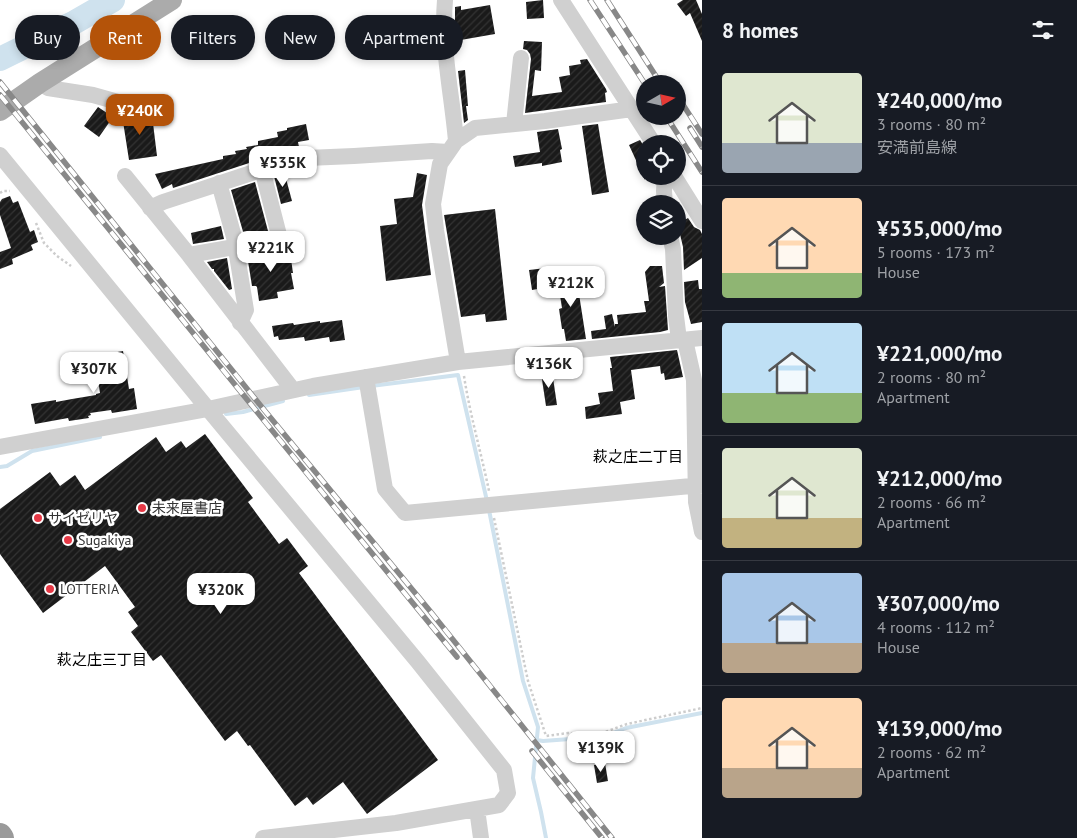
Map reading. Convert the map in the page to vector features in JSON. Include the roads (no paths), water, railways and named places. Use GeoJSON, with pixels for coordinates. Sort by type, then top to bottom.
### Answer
{"type":"FeatureCollection","features":[{"type":"Feature","properties":{"kind":"main road"},"geometry":{"type":"LineString","coordinates":[[0,111],[40,83],[172,0]]}},
{"type":"Feature","properties":{"kind":"street"},"geometry":{"type":"LineString","coordinates":[[445,0],[445,48],[452,147]]}},
{"type":"Feature","properties":{"kind":"street"},"geometry":{"type":"LineString","coordinates":[[561,0],[648,135]]}},
{"type":"Feature","properties":{"kind":"street"},"geometry":{"type":"LineString","coordinates":[[514,124],[521,58]]}},
{"type":"Feature","properties":{"kind":"street"},"geometry":{"type":"LineString","coordinates":[[40,83],[48,88],[94,95],[125,104],[152,105]]}},
{"type":"Feature","properties":{"kind":"street"},"geometry":{"type":"LineString","coordinates":[[458,362],[433,204],[440,164],[452,147],[475,128],[632,109]]}},
{"type":"Feature","properties":{"kind":"street"},"geometry":{"type":"LineString","coordinates":[[150,208],[285,162],[307,158],[432,151],[452,147]]}},
{"type":"Feature","properties":{"kind":"street"},"geometry":{"type":"LineString","coordinates":[[0,155],[418,662],[504,770],[508,793],[499,805],[396,823],[263,838]]}},
{"type":"Feature","properties":{"kind":"street"},"geometry":{"type":"LineString","coordinates":[[189,255],[280,238],[262,169]]}},
{"type":"Feature","properties":{"kind":"street"},"geometry":{"type":"LineString","coordinates":[[125,176],[189,255],[293,390]]}},
{"type":"Feature","properties":{"kind":"street"},"geometry":{"type":"LineString","coordinates":[[219,183],[235,247],[246,310],[240,323]]}},
{"type":"Feature","properties":{"kind":"street"},"geometry":{"type":"LineString","coordinates":[[680,185],[702,221]]}},
{"type":"Feature","properties":{"kind":"street"},"geometry":{"type":"LineString","coordinates":[[672,245],[676,316],[694,380],[699,485],[696,502],[702,532]]}},
{"type":"Feature","properties":{"kind":"street"},"geometry":{"type":"LineString","coordinates":[[0,448],[208,409],[293,390],[458,362],[702,338]]}},
{"type":"Feature","properties":{"kind":"street"},"geometry":{"type":"LineString","coordinates":[[366,377],[385,489],[405,513],[699,485]]}},
{"type":"Feature","properties":{"kind":"street"},"geometry":{"type":"LineString","coordinates":[[477,809],[482,838]]}},
{"type":"Feature","properties":{"kind":"waterway"},"geometry":{"type":"LineString","coordinates":[[0,59],[75,22],[113,0]]}},
{"type":"Feature","properties":{"kind":"waterway"},"geometry":{"type":"LineString","coordinates":[[371,386],[458,375],[487,501]]}},
{"type":"Feature","properties":{"kind":"waterway"},"geometry":{"type":"LineString","coordinates":[[309,395],[364,387]]}},
{"type":"Feature","properties":{"kind":"waterway"},"geometry":{"type":"LineString","coordinates":[[226,414],[243,412],[283,401]]}},
{"type":"Feature","properties":{"kind":"waterway"},"geometry":{"type":"LineString","coordinates":[[0,467],[7,466],[32,451],[100,437]]}},
{"type":"Feature","properties":{"kind":"waterway"},"geometry":{"type":"LineString","coordinates":[[489,510],[523,681],[538,727],[533,778],[546,838]]}},
{"type":"Feature","properties":{"kind":"waterway"},"geometry":{"type":"LineString","coordinates":[[537,740],[597,739],[626,728],[702,713]]}},
{"type":"Feature","properties":{"kind":"railway"},"geometry":{"type":"LineString","coordinates":[[590,0],[639,75]]}},
{"type":"Feature","properties":{"kind":"railway"},"geometry":{"type":"LineString","coordinates":[[607,0],[655,75]]}},
{"type":"Feature","properties":{"kind":"railway"},"geometry":{"type":"LineString","coordinates":[[0,82],[612,838]]}},
{"type":"Feature","properties":{"kind":"railway"},"geometry":{"type":"LineString","coordinates":[[0,95],[457,657]]}},
{"type":"Feature","properties":{"kind":"railway"},"geometry":{"type":"LineString","coordinates":[[686,109],[702,134]]}},
{"type":"Feature","properties":{"kind":"railway"},"geometry":{"type":"LineString","coordinates":[[672,125],[702,172]]}},
{"type":"Feature","properties":{"kind":"railway"},"geometry":{"type":"LineString","coordinates":[[690,128],[702,147]]}},
{"type":"Feature","properties":{"kind":"railway"},"geometry":{"type":"LineString","coordinates":[[532,751],[602,838]]}},
{"type":"Feature","properties":{"kind":"place","name":"未来屋書店"},"geometry":{"type":"Point","coordinates":[142,508]}},
{"type":"Feature","properties":{"kind":"place","name":"サイゼリヤ"},"geometry":{"type":"Point","coordinates":[38,518]}},
{"type":"Feature","properties":{"kind":"place","name":"Sugakiya"},"geometry":{"type":"Point","coordinates":[68,540]}},
{"type":"Feature","properties":{"kind":"place","name":"LOTTERIA"},"geometry":{"type":"Point","coordinates":[50,589]}},
{"type":"Feature","properties":{"kind":"district","name":"萩之庄二丁目"},"geometry":{"type":"Point","coordinates":[638,457]}},
{"type":"Feature","properties":{"kind":"district","name":"萩之庄三丁目"},"geometry":{"type":"Point","coordinates":[102,660]}}]}
